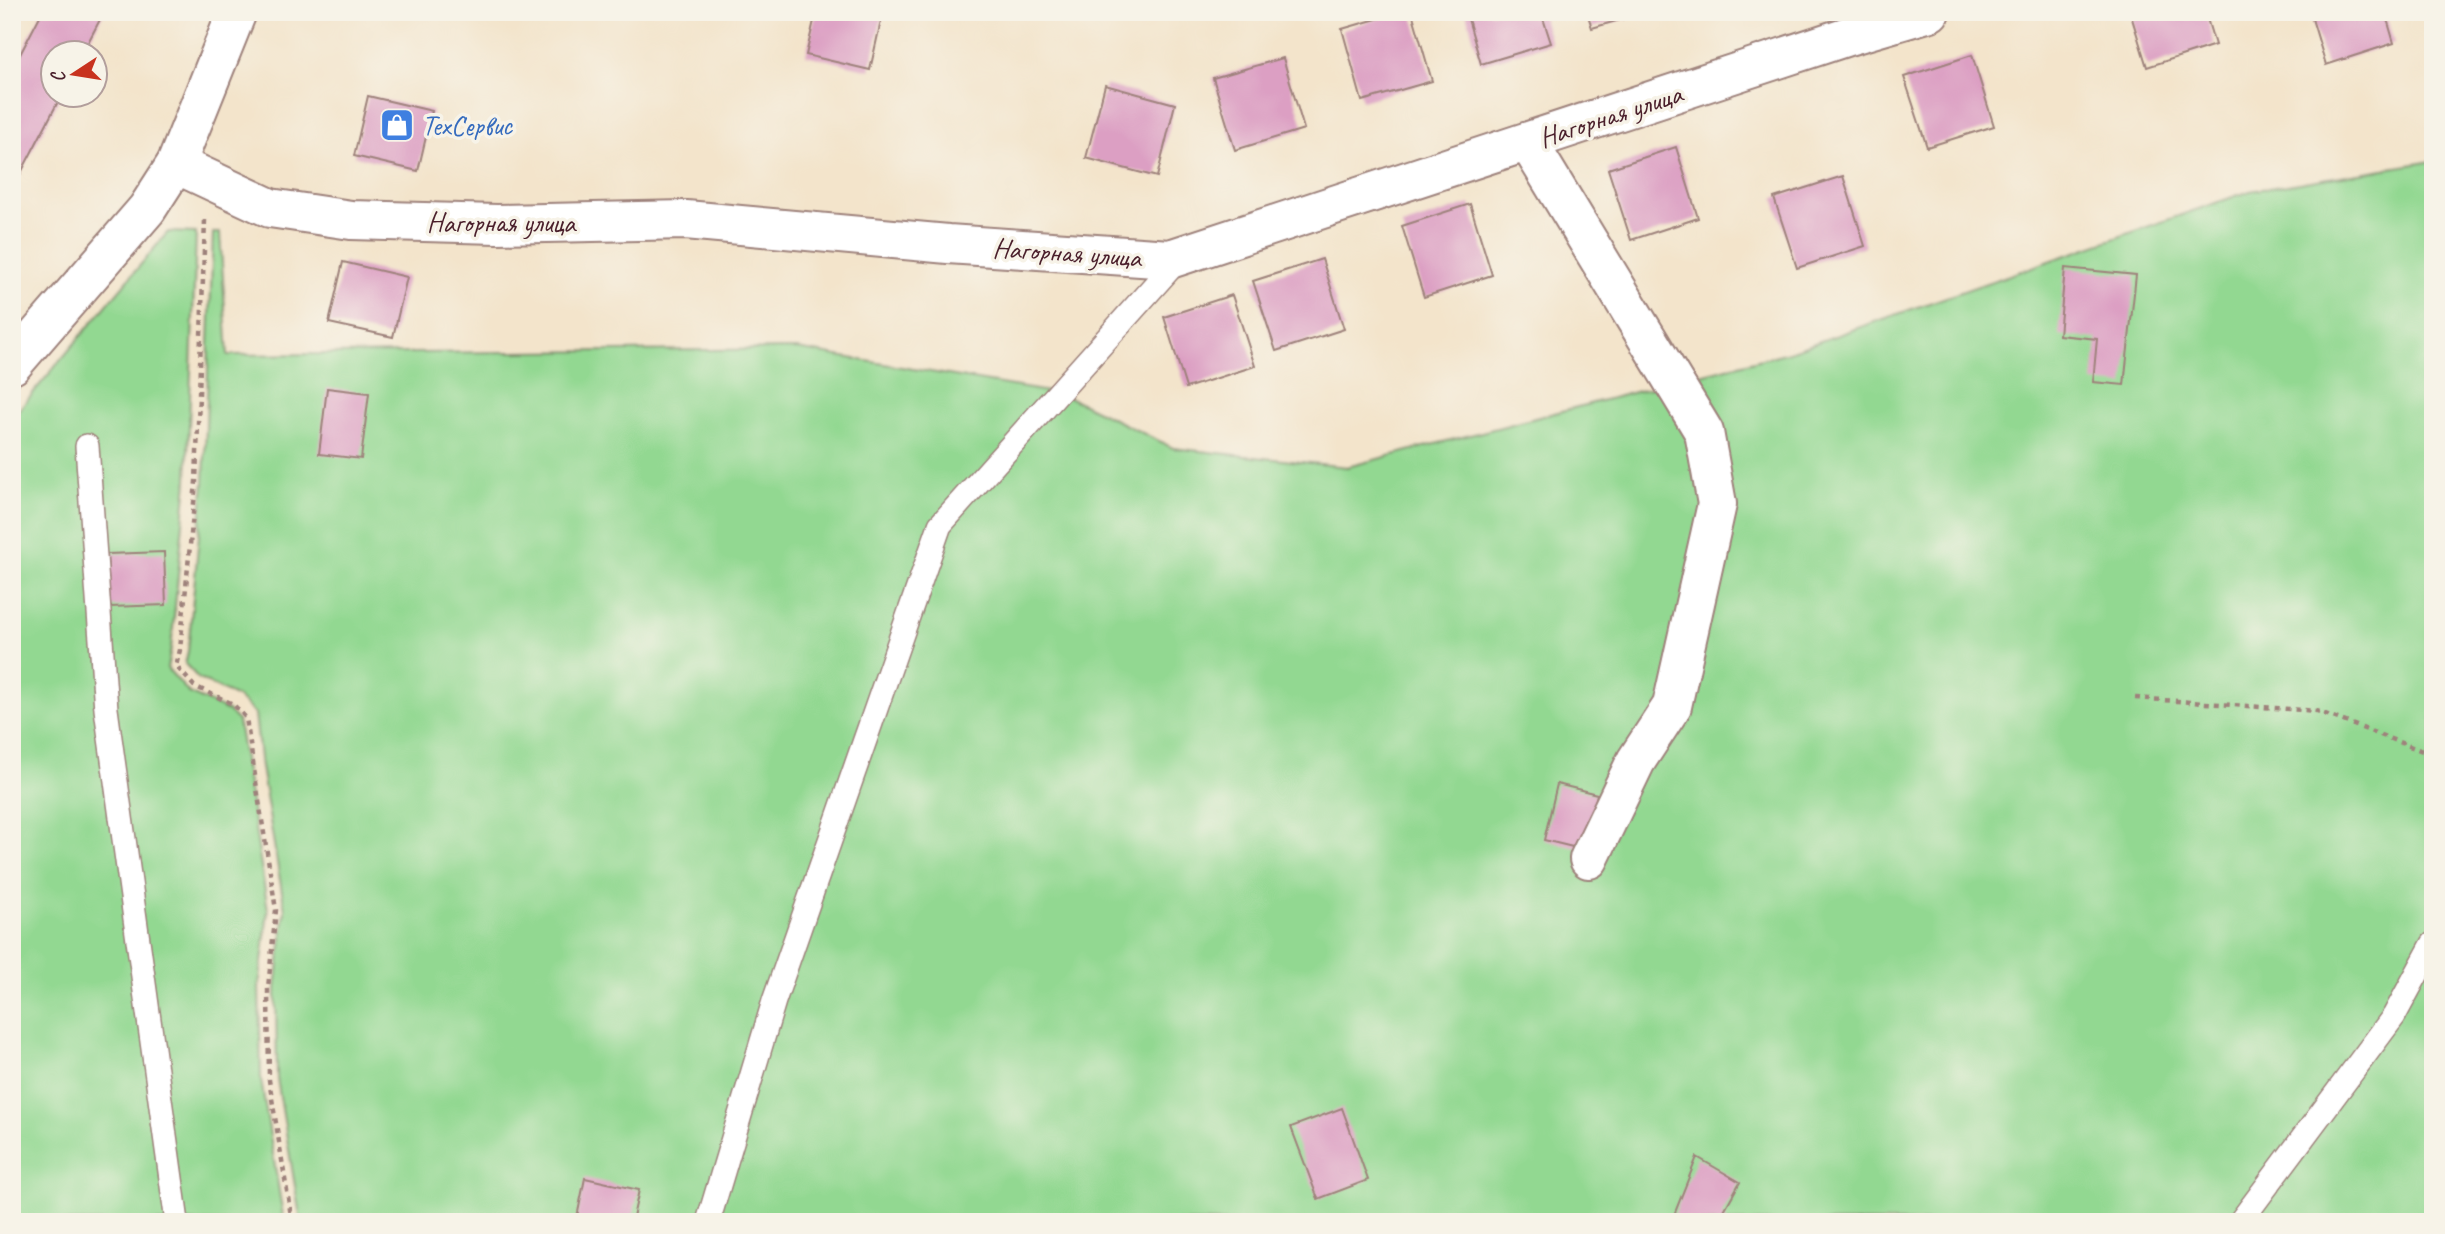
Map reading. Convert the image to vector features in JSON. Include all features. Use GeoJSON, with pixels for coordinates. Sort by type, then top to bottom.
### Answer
{"type":"FeatureCollection","features":[{"type":"Feature","properties":{"kind":"street"},"geometry":{"type":"LineString","coordinates":[[12,365],[147,209],[176,164],[237,12]]}},
{"type":"Feature","properties":{"kind":"street","name":"Нагорная улица"},"geometry":{"type":"LineString","coordinates":[[176,164],[270,208],[351,220],[497,224],[686,219],[948,244],[1170,259],[1848,36],[1930,12]]}},
{"type":"Feature","properties":{"kind":"street"},"geometry":{"type":"LineString","coordinates":[[1528,142],[1704,432],[1717,504],[1672,706],[1636,761],[1588,859]]}},
{"type":"Feature","properties":{"kind":"lane"},"geometry":{"type":"LineString","coordinates":[[708,1222],[774,1001],[940,526],[1183,254]]}},
{"type":"Feature","properties":{"kind":"lane"},"geometry":{"type":"LineString","coordinates":[[87,446],[106,709],[177,1222]]}},
{"type":"Feature","properties":{"kind":"lane"},"geometry":{"type":"LineString","coordinates":[[2240,1222],[2394,1016],[2433,944]]}},
{"type":"Feature","properties":{"kind":"path"},"geometry":{"type":"LineString","coordinates":[[205,211],[196,482],[180,650],[176,666],[194,686],[233,704],[246,718],[276,910],[268,988],[269,1080],[292,1222]]}},
{"type":"Feature","properties":{"kind":"path"},"geometry":{"type":"LineString","coordinates":[[2135,698],[2317,711],[2433,755]]}},
{"type":"Feature","properties":{"kind":"green space"},"geometry":{"type":"Polygon","coordinates":[[[2433,161],[2433,1222],[301,1222],[277,1079],[276,988],[285,910],[255,714],[237,697],[199,679],[185,664],[204,482],[213,233],[220,233],[228,355],[797,349],[1065,395],[1173,448],[1347,467],[1789,352],[2250,191],[2433,161]]]}},
{"type":"Feature","properties":{"kind":"green space"},"geometry":{"type":"Polygon","coordinates":[[[168,232],[196,233],[187,481],[167,668],[189,693],[228,711],[238,721],[268,910],[259,987],[261,1080],[284,1222],[12,1222],[12,418],[168,232]]]}},
{"type":"Feature","properties":{"kind":"building"},"geometry":{"type":"Polygon","coordinates":[[[42,12],[104,12],[90,38],[38,38],[38,108],[55,108],[12,190],[12,70],[42,12]]]}},
{"type":"Feature","properties":{"kind":"building"},"geometry":{"type":"Polygon","coordinates":[[[816,12],[883,12],[870,70],[806,55],[816,12]]]}},
{"type":"Feature","properties":{"kind":"building"},"geometry":{"type":"Polygon","coordinates":[[[1401,12],[1412,12],[1432,81],[1362,101],[1342,29],[1401,12]]]}},
{"type":"Feature","properties":{"kind":"building"},"geometry":{"type":"Polygon","coordinates":[[[1466,12],[1541,12],[1551,43],[1481,64],[1466,12]]]}},
{"type":"Feature","properties":{"kind":"building"},"geometry":{"type":"Polygon","coordinates":[[[1587,12],[1644,12],[1644,13],[1592,28],[1587,12]]]}},
{"type":"Feature","properties":{"kind":"building"},"geometry":{"type":"Polygon","coordinates":[[[2130,12],[2205,12],[2215,45],[2147,67],[2130,12]]]}},
{"type":"Feature","properties":{"kind":"building"},"geometry":{"type":"Polygon","coordinates":[[[2310,12],[2385,12],[2394,43],[2326,65],[2310,12]]]}},
{"type":"Feature","properties":{"kind":"building"},"geometry":{"type":"Polygon","coordinates":[[[1972,55],[1994,126],[1927,147],[1904,77],[1972,55]]]}},
{"type":"Feature","properties":{"kind":"building"},"geometry":{"type":"Polygon","coordinates":[[[1283,58],[1304,129],[1235,150],[1213,78],[1283,58]]]}},
{"type":"Feature","properties":{"kind":"building"},"geometry":{"type":"Polygon","coordinates":[[[1105,85],[1175,104],[1157,177],[1086,158],[1105,85]]]}},
{"type":"Feature","properties":{"kind":"building"},"geometry":{"type":"Polygon","coordinates":[[[368,96],[432,111],[418,171],[354,156],[368,96]]]}},
{"type":"Feature","properties":{"kind":"building"},"geometry":{"type":"Polygon","coordinates":[[[1676,147],[1698,218],[1631,240],[1608,169],[1676,147]]]}},
{"type":"Feature","properties":{"kind":"building"},"geometry":{"type":"Polygon","coordinates":[[[1843,176],[1865,246],[1797,268],[1774,198],[1843,176]]]}},
{"type":"Feature","properties":{"kind":"building"},"geometry":{"type":"Polygon","coordinates":[[[1470,204],[1492,275],[1424,297],[1402,226],[1470,204]]]}},
{"type":"Feature","properties":{"kind":"building"},"geometry":{"type":"Polygon","coordinates":[[[1322,259],[1344,329],[1276,351],[1253,281],[1322,259]]]}},
{"type":"Feature","properties":{"kind":"building"},"geometry":{"type":"Polygon","coordinates":[[[343,262],[407,277],[393,337],[329,323],[343,262]]]}},
{"type":"Feature","properties":{"kind":"building"},"geometry":{"type":"Polygon","coordinates":[[[2065,268],[2136,275],[2124,385],[2093,382],[2097,339],[2059,335],[2065,268]]]}},
{"type":"Feature","properties":{"kind":"building"},"geometry":{"type":"Polygon","coordinates":[[[1232,295],[1255,366],[1186,388],[1164,317],[1232,295]]]}},
{"type":"Feature","properties":{"kind":"building"},"geometry":{"type":"Polygon","coordinates":[[[327,388],[369,393],[361,459],[319,454],[327,388]]]}},
{"type":"Feature","properties":{"kind":"building"},"geometry":{"type":"Polygon","coordinates":[[[164,552],[166,605],[110,607],[107,554],[164,552]]]}},
{"type":"Feature","properties":{"kind":"building"},"geometry":{"type":"Polygon","coordinates":[[[1557,784],[1597,794],[1585,850],[1544,840],[1557,784]]]}},
{"type":"Feature","properties":{"kind":"building"},"geometry":{"type":"Polygon","coordinates":[[[1342,1108],[1368,1180],[1318,1199],[1291,1127],[1342,1108]]]}},
{"type":"Feature","properties":{"kind":"building"},"geometry":{"type":"Polygon","coordinates":[[[1697,1157],[1740,1182],[1722,1214],[1727,1222],[1678,1222],[1674,1215],[1697,1157]]]}},
{"type":"Feature","properties":{"kind":"building"},"geometry":{"type":"Polygon","coordinates":[[[585,1178],[639,1190],[632,1222],[576,1222],[585,1178]]]}},
{"type":"Feature","properties":{"kind":"place","name":"ТехСервис"},"geometry":{"type":"Point","coordinates":[397,125]}}]}
